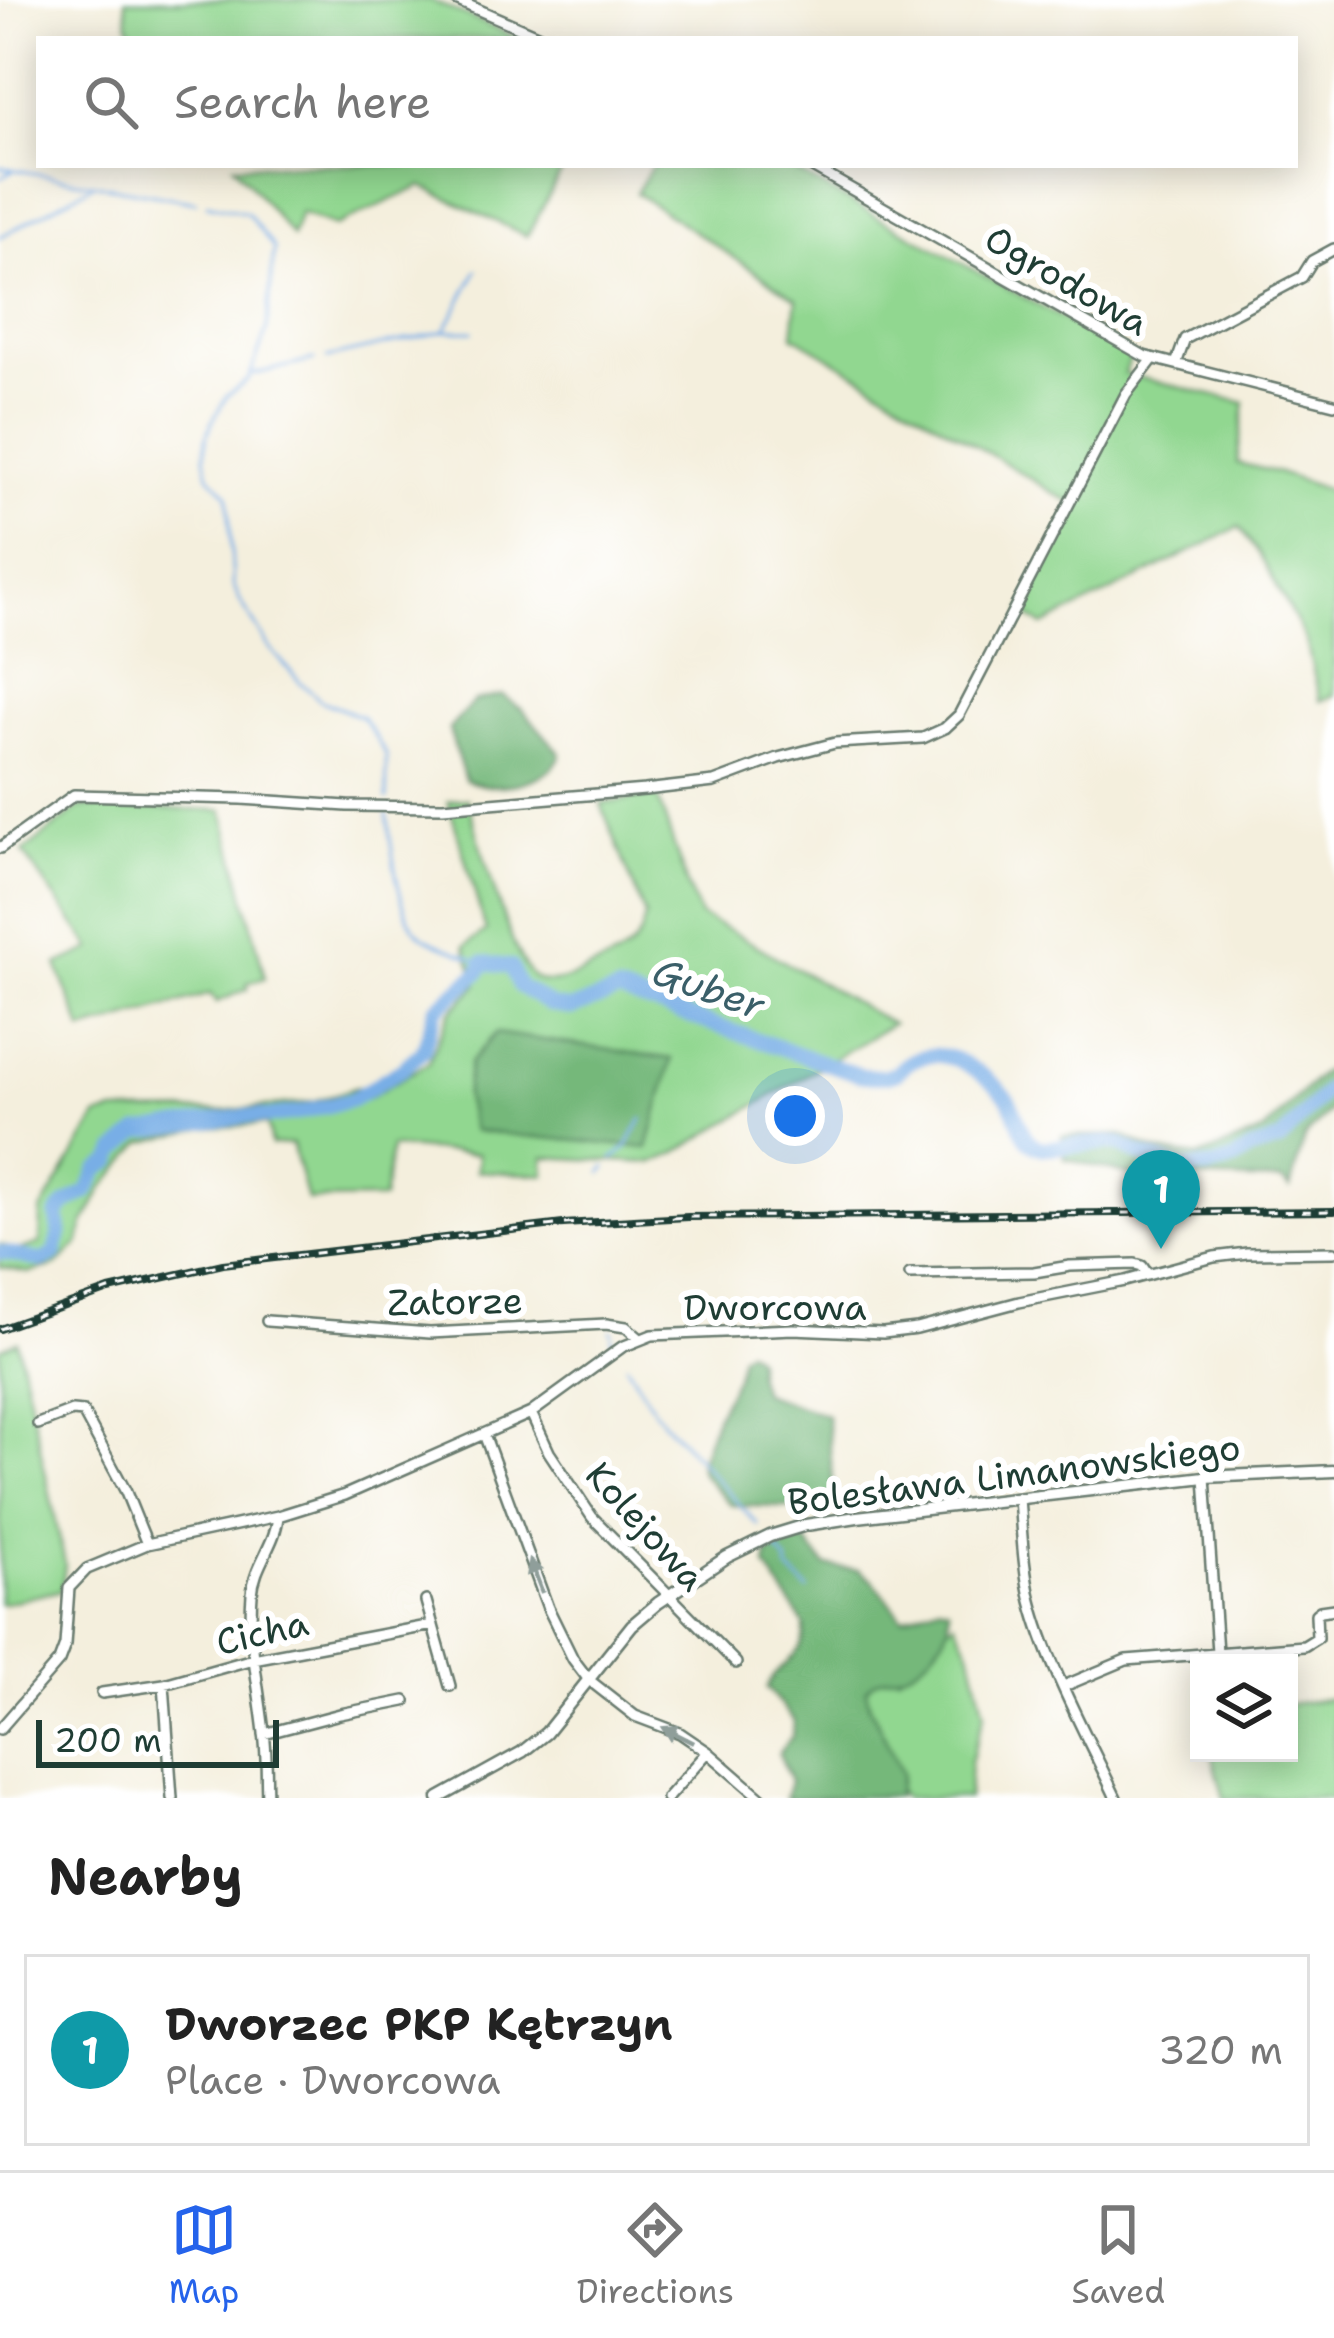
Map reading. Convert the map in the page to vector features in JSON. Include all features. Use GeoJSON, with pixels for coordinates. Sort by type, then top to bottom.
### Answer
{"type":"FeatureCollection","features":[{"type":"Feature","properties":{"kind":"street"},"geometry":{"type":"LineString","coordinates":[[456,0],[539,36]]}},
{"type":"Feature","properties":{"kind":"street","name":"Ogrodowa"},"geometry":{"type":"LineString","coordinates":[[814,168],[1153,359],[1334,404]]}},
{"type":"Feature","properties":{"kind":"street"},"geometry":{"type":"LineString","coordinates":[[1176,364],[1185,339],[1302,277],[1312,261],[1334,249]]}},
{"type":"Feature","properties":{"kind":"street"},"geometry":{"type":"LineString","coordinates":[[0,848],[74,795],[443,807],[714,782],[835,743],[923,738],[959,715],[1126,394],[1153,359]]}},
{"type":"Feature","properties":{"kind":"street","name":"Dworcowa"},"geometry":{"type":"LineString","coordinates":[[0,1729],[61,1658],[67,1598],[71,1585],[87,1569],[147,1544],[278,1516],[345,1495],[532,1413],[639,1338],[794,1329],[883,1333],[917,1329],[1206,1259],[1334,1252]]}},
{"type":"Feature","properties":{"kind":"street","name":"Dworcowa"},"geometry":{"type":"LineString","coordinates":[[910,1274],[1135,1264],[1148,1275]]}},
{"type":"Feature","properties":{"kind":"street"},"geometry":{"type":"LineString","coordinates":[[1034,1272],[1038,1300]]}},
{"type":"Feature","properties":{"kind":"street","name":"Zatorze"},"geometry":{"type":"LineString","coordinates":[[267,1321],[430,1333],[606,1324],[626,1327],[639,1338]]}},
{"type":"Feature","properties":{"kind":"street"},"geometry":{"type":"LineString","coordinates":[[38,1424],[72,1411],[83,1412],[125,1490],[147,1544]]}},
{"type":"Feature","properties":{"kind":"street","name":"Kolejowa"},"geometry":{"type":"LineString","coordinates":[[532,1413],[549,1452],[592,1517],[736,1663]]}},
{"type":"Feature","properties":{"kind":"street"},"geometry":{"type":"LineString","coordinates":[[484,1434],[548,1608],[573,1659],[589,1680],[634,1716],[680,1733],[761,1798]]}},
{"type":"Feature","properties":{"kind":"street","name":"Bolesława Limanowskiego"},"geometry":{"type":"LineString","coordinates":[[439,1798],[536,1742],[632,1625],[669,1595],[748,1546],[789,1529],[857,1517],[1205,1478],[1334,1471]]}},
{"type":"Feature","properties":{"kind":"street"},"geometry":{"type":"LineString","coordinates":[[1205,1478],[1217,1652]]}},
{"type":"Feature","properties":{"kind":"street"},"geometry":{"type":"LineString","coordinates":[[1019,1499],[1031,1603],[1116,1798]]}},
{"type":"Feature","properties":{"kind":"street"},"geometry":{"type":"LineString","coordinates":[[267,1798],[253,1659],[253,1580],[278,1530],[278,1516]]}},
{"type":"Feature","properties":{"kind":"street"},"geometry":{"type":"LineString","coordinates":[[426,1601],[451,1687]]}},
{"type":"Feature","properties":{"kind":"street"},"geometry":{"type":"LineString","coordinates":[[1064,1686],[1126,1660],[1304,1646],[1317,1638],[1316,1613],[1334,1609]]}},
{"type":"Feature","properties":{"kind":"street","name":"Cicha"},"geometry":{"type":"LineString","coordinates":[[103,1693],[433,1625]]}},
{"type":"Feature","properties":{"kind":"street"},"geometry":{"type":"LineString","coordinates":[[164,1684],[172,1798]]}},
{"type":"Feature","properties":{"kind":"street"},"geometry":{"type":"LineString","coordinates":[[264,1734],[405,1701]]}},
{"type":"Feature","properties":{"kind":"street"},"geometry":{"type":"LineString","coordinates":[[667,1798],[708,1752]]}},
{"type":"Feature","properties":{"kind":"green space"},"geometry":{"type":"Polygon","coordinates":[[[125,0],[430,0],[513,36],[134,36],[125,0]]]}},
{"type":"Feature","properties":{"kind":"green space"},"geometry":{"type":"Polygon","coordinates":[[[236,168],[563,168],[527,236],[422,186],[335,226],[300,213],[292,236],[236,168]]]}},
{"type":"Feature","properties":{"kind":"green space"},"geometry":{"type":"Polygon","coordinates":[[[651,168],[788,168],[1131,356],[1125,374],[1245,403],[1237,463],[1334,492],[1334,695],[1320,701],[1306,641],[1259,553],[1239,527],[1043,626],[1022,611],[1076,506],[793,335],[797,299],[636,193],[651,168]]]}},
{"type":"Feature","properties":{"kind":"green space"},"geometry":{"type":"Polygon","coordinates":[[[502,695],[523,710],[561,754],[542,775],[523,782],[491,786],[465,780],[449,729],[474,701],[502,695]]]}},
{"type":"Feature","properties":{"kind":"green space"},"geometry":{"type":"Polygon","coordinates":[[[657,795],[700,916],[892,1024],[654,1163],[544,1157],[545,1175],[477,1171],[478,1154],[391,1147],[383,1199],[307,1200],[292,1144],[271,1145],[267,1124],[205,1128],[142,1143],[103,1188],[79,1244],[56,1266],[29,1273],[0,1267],[0,1244],[16,1251],[40,1243],[41,1211],[97,1117],[115,1112],[223,1111],[314,1102],[357,1087],[366,1099],[428,1063],[450,1012],[478,984],[465,946],[486,931],[448,801],[467,799],[516,950],[536,979],[551,982],[616,958],[640,935],[645,916],[601,804],[657,795]]]}},
{"type":"Feature","properties":{"kind":"green space"},"geometry":{"type":"Polygon","coordinates":[[[80,807],[223,810],[265,978],[217,1002],[210,994],[83,1031],[57,965],[92,949],[23,852],[80,807]]]}},
{"type":"Feature","properties":{"kind":"green space"},"geometry":{"type":"Polygon","coordinates":[[[496,1033],[672,1059],[648,1148],[473,1131],[465,1097],[470,1062],[496,1033]]]}},
{"type":"Feature","properties":{"kind":"green space"},"geometry":{"type":"Polygon","coordinates":[[[1334,1070],[1334,1107],[1305,1137],[1290,1188],[1282,1181],[1133,1176],[1065,1159],[1062,1136],[1122,1135],[1156,1151],[1200,1157],[1264,1131],[1323,1071],[1334,1070]]]}},
{"type":"Feature","properties":{"kind":"green space"},"geometry":{"type":"Polygon","coordinates":[[[17,1341],[65,1564],[62,1590],[0,1604],[0,1349],[17,1341]]]}},
{"type":"Feature","properties":{"kind":"green space"},"geometry":{"type":"Polygon","coordinates":[[[747,1350],[756,1357],[762,1393],[827,1415],[835,1506],[831,1509],[731,1505],[701,1473],[699,1463],[715,1418],[736,1376],[740,1355],[747,1350]]]}},
{"type":"Feature","properties":{"kind":"green space"},"geometry":{"type":"Polygon","coordinates":[[[805,1541],[826,1566],[859,1570],[872,1579],[902,1618],[940,1604],[949,1607],[946,1633],[927,1658],[866,1690],[902,1774],[897,1796],[785,1798],[790,1782],[779,1752],[793,1736],[794,1721],[767,1688],[797,1652],[804,1624],[766,1566],[768,1554],[790,1542],[805,1541]]]}},
{"type":"Feature","properties":{"kind":"green space"},"geometry":{"type":"Polygon","coordinates":[[[955,1621],[970,1650],[985,1713],[970,1762],[968,1798],[904,1798],[834,1703],[862,1634],[898,1676],[955,1621]]]}},
{"type":"Feature","properties":{"kind":"green space"},"geometry":{"type":"Polygon","coordinates":[[[1334,1698],[1334,1798],[1224,1798],[1214,1762],[1298,1762],[1298,1703],[1334,1698]]]}},
{"type":"Feature","properties":{"kind":"waterway"},"geometry":{"type":"LineString","coordinates":[[0,167],[196,202]]}},
{"type":"Feature","properties":{"kind":"waterway"},"geometry":{"type":"LineString","coordinates":[[0,178],[14,170]]}},
{"type":"Feature","properties":{"kind":"waterway"},"geometry":{"type":"LineString","coordinates":[[0,237],[93,185]]}},
{"type":"Feature","properties":{"kind":"waterway"},"geometry":{"type":"LineString","coordinates":[[207,204],[247,213],[274,248],[267,329],[249,379],[227,396],[206,438],[209,475],[228,495],[233,584],[269,647],[299,681],[321,701],[362,717],[386,754],[387,799]]}},
{"type":"Feature","properties":{"kind":"waterway"},"geometry":{"type":"LineString","coordinates":[[445,331],[477,270]]}},
{"type":"Feature","properties":{"kind":"waterway"},"geometry":{"type":"LineString","coordinates":[[327,358],[445,331],[473,331]]}},
{"type":"Feature","properties":{"kind":"waterway"},"geometry":{"type":"LineString","coordinates":[[251,375],[314,360]]}},
{"type":"Feature","properties":{"kind":"waterway"},"geometry":{"type":"LineString","coordinates":[[387,814],[397,879],[413,926],[428,939],[483,963]]}},
{"type":"Feature","properties":{"kind":"waterway","name":"Guber"},"geometry":{"type":"LineString","coordinates":[[0,1252],[42,1261],[55,1254],[60,1234],[57,1214],[88,1191],[98,1170],[138,1132],[299,1113],[351,1100],[423,1051],[436,1009],[479,972],[483,963],[511,967],[519,986],[550,1005],[571,1009],[618,992],[860,1075],[897,1073],[927,1056],[951,1058],[973,1068],[1001,1091],[1028,1139],[1042,1148],[1118,1144],[1184,1169],[1213,1167],[1280,1141],[1334,1087]]}},
{"type":"Feature","properties":{"kind":"waterway"},"geometry":{"type":"LineString","coordinates":[[613,1159],[627,1147],[642,1119]]}},
{"type":"Feature","properties":{"kind":"waterway"},"geometry":{"type":"LineString","coordinates":[[602,1173],[606,1167]]}},
{"type":"Feature","properties":{"kind":"waterway"},"geometry":{"type":"LineString","coordinates":[[612,1337],[613,1342]]}},
{"type":"Feature","properties":{"kind":"waterway"},"geometry":{"type":"LineString","coordinates":[[627,1365],[656,1413],[758,1525]]}},
{"type":"Feature","properties":{"kind":"waterway"},"geometry":{"type":"LineString","coordinates":[[776,1549],[808,1590]]}},
{"type":"Feature","properties":{"kind":"railway"},"geometry":{"type":"LineString","coordinates":[[0,1329],[109,1290],[223,1264],[563,1224],[688,1217],[1334,1211]]}},
{"type":"Feature","properties":{"kind":"place","name":"Dworzec PKP Kętrzyn"},"geometry":{"type":"Point","coordinates":[1161,1249]}}]}
